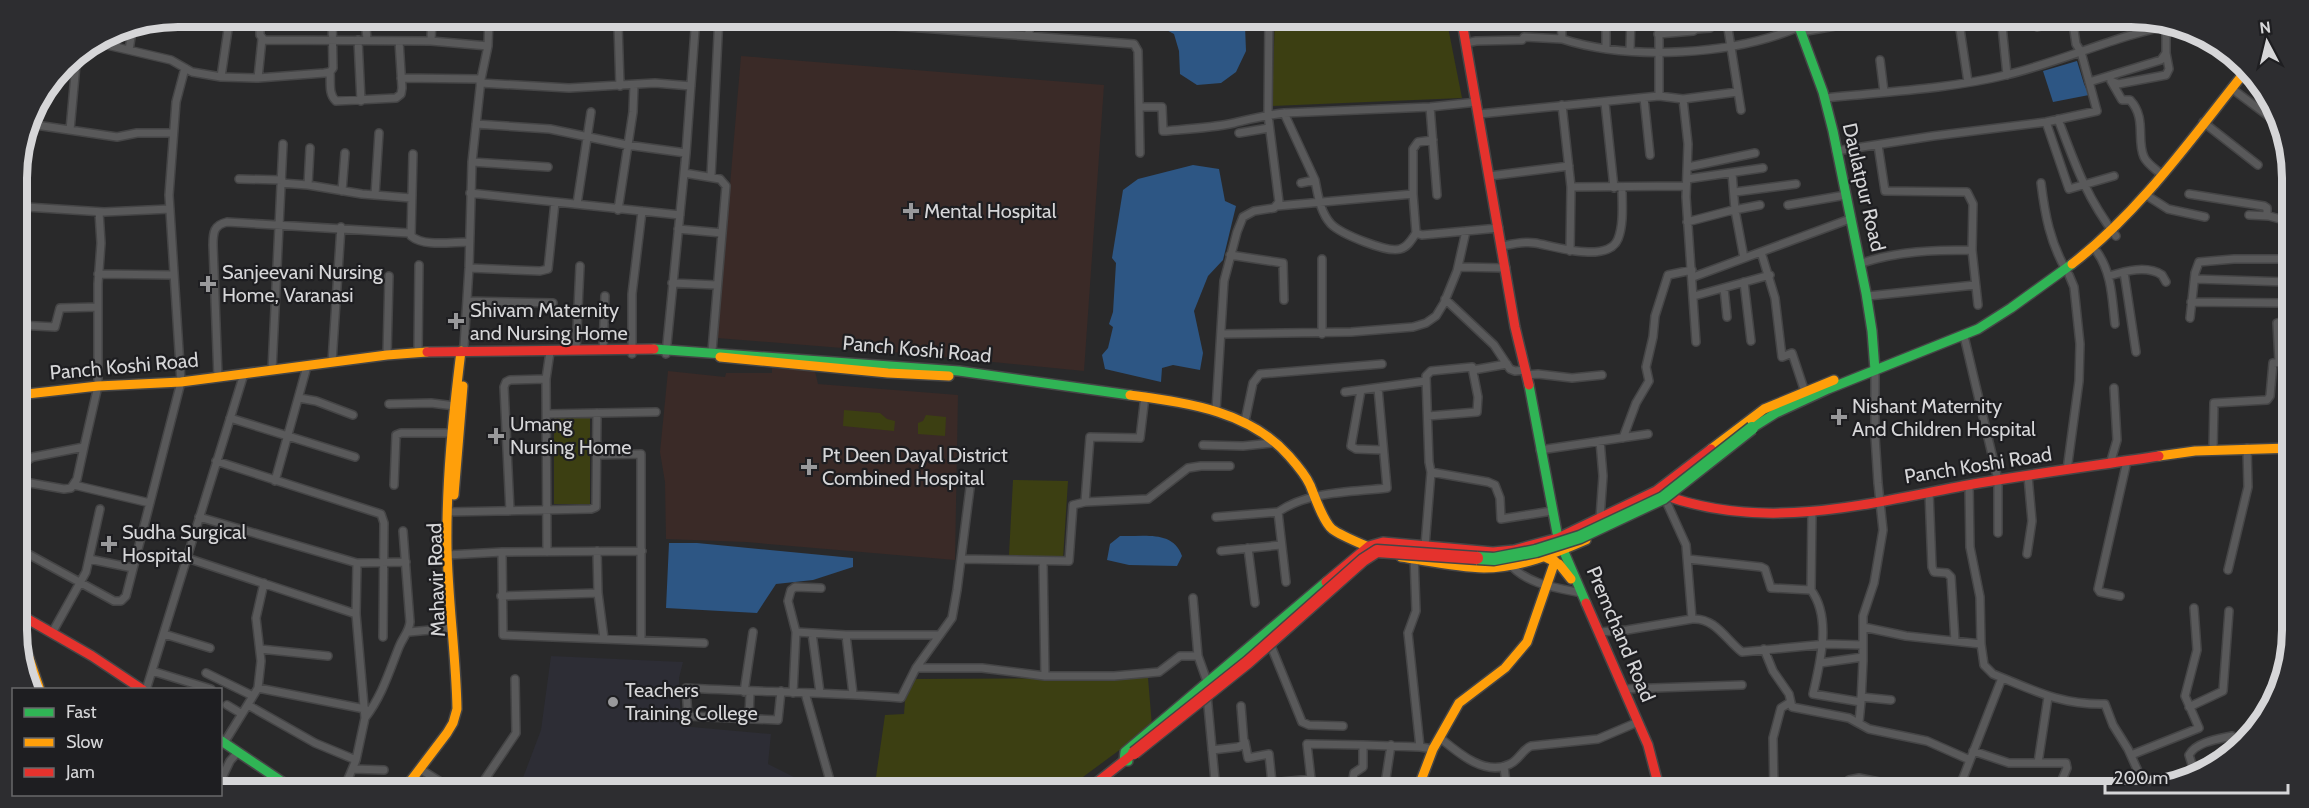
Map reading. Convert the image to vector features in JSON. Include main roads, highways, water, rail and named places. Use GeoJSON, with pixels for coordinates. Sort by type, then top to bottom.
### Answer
{"type":"FeatureCollection","features":[{"type":"Feature","properties":{"kind":"main road","name":"Premchand Road"},"geometry":{"type":"LineString","coordinates":[[1463,27],[1515,327],[1558,538],[1648,745],[1658,781]]}},
{"type":"Feature","properties":{"kind":"main road","name":"Daulatpur Road"},"geometry":{"type":"LineString","coordinates":[[1800,27],[1824,98],[1850,219],[1862,263],[1875,344],[1875,370]]}},
{"type":"Feature","properties":{"kind":"main road"},"geometry":{"type":"LineString","coordinates":[[2149,197],[2162,175],[2243,76]]}},
{"type":"Feature","properties":{"kind":"main road"},"geometry":{"type":"LineString","coordinates":[[2233,90],[2245,78]]}},
{"type":"Feature","properties":{"kind":"main road"},"geometry":{"type":"LineString","coordinates":[[1099,781],[1248,662],[1363,560],[1377,551],[1395,550],[1494,559],[1536,551],[1580,537],[1663,498],[1773,414],[1853,378],[1964,338],[2097,252],[2149,197],[2205,124]]}},
{"type":"Feature","properties":{"kind":"main road"},"geometry":{"type":"LineString","coordinates":[[2067,272],[2114,234]]}},
{"type":"Feature","properties":{"kind":"main road"},"geometry":{"type":"LineString","coordinates":[[455,433],[455,406],[464,349]]}},
{"type":"Feature","properties":{"kind":"main road"},"geometry":{"type":"LineString","coordinates":[[416,781],[441,746],[453,723],[456,709],[450,512],[464,349]]}},
{"type":"Feature","properties":{"kind":"main road","name":"Panch Koshi Road"},"geometry":{"type":"LineString","coordinates":[[238,376],[332,362],[464,349],[552,352],[576,350],[712,351],[959,371],[1145,399],[1182,402],[1216,410],[1245,421],[1281,446],[1312,488],[1313,496],[1332,530],[1383,554],[1473,567],[1499,567],[1549,558],[1669,500]]}},
{"type":"Feature","properties":{"kind":"main road"},"geometry":{"type":"LineString","coordinates":[[666,351],[888,374],[952,376],[1065,388],[1145,399],[1194,409],[1214,414],[1272,442],[1282,452],[1307,491],[1313,496]]}},
{"type":"Feature","properties":{"kind":"main road"},"geometry":{"type":"LineString","coordinates":[[552,352],[632,352]]}},
{"type":"Feature","properties":{"kind":"main road","name":"Panch Koshi Road"},"geometry":{"type":"LineString","coordinates":[[27,393],[306,370],[388,360],[392,355]]}},
{"type":"Feature","properties":{"kind":"main road"},"geometry":{"type":"LineString","coordinates":[[1656,491],[1764,409],[1840,377],[1853,378]]}},
{"type":"Feature","properties":{"kind":"main road"},"geometry":{"type":"LineString","coordinates":[[1669,500],[1768,422],[1792,408],[1844,387],[1853,378]]}},
{"type":"Feature","properties":{"kind":"main road","name":"Panch Koshi Road"},"geometry":{"type":"LineString","coordinates":[[1369,546],[1383,542],[1492,552],[1506,551],[1558,538],[1656,491],[1669,500],[1720,510],[1796,514],[2127,461],[2213,450],[2282,448]]}},
{"type":"Feature","properties":{"kind":"main road"},"geometry":{"type":"LineString","coordinates":[[1369,546],[1125,752],[1131,761],[1207,701],[1373,557],[1383,554]]}},
{"type":"Feature","properties":{"kind":"main road"},"geometry":{"type":"LineString","coordinates":[[1421,781],[1433,749],[1459,703],[1505,668],[1527,642],[1545,585],[1549,558],[1563,568],[1569,578],[1580,588]]}},
{"type":"Feature","properties":{"kind":"main road"},"geometry":{"type":"LineString","coordinates":[[27,623],[52,633],[141,688]]}},
{"type":"Feature","properties":{"kind":"main road"},"geometry":{"type":"LineString","coordinates":[[222,741],[280,781]]}},
{"type":"Feature","properties":{"kind":"main road","name":"Premchand Road"},"geometry":{"type":"LineString","coordinates":[[1648,745],[1652,781]]}},
{"type":"Feature","properties":{"kind":"main road"},"geometry":{"type":"LineString","coordinates":[[412,781],[422,771]]}},
{"type":"Feature","properties":{"kind":"water"},"geometry":{"type":"Polygon","coordinates":[[[1161,27],[1245,27],[1246,51],[1236,72],[1221,83],[1197,85],[1180,74],[1179,51],[1174,34],[1161,27]]]}},
{"type":"Feature","properties":{"kind":"water"},"geometry":{"type":"Polygon","coordinates":[[[2077,61],[2089,95],[2053,102],[2043,71],[2077,61]]]}},
{"type":"Feature","properties":{"kind":"water"},"geometry":{"type":"Polygon","coordinates":[[[1193,165],[1219,169],[1225,201],[1236,206],[1223,260],[1208,276],[1194,311],[1203,353],[1200,370],[1173,365],[1162,368],[1161,382],[1105,369],[1102,355],[1108,348],[1113,327],[1109,324],[1113,312],[1116,263],[1112,258],[1123,190],[1138,179],[1193,165]]]}},
{"type":"Feature","properties":{"kind":"water"},"geometry":{"type":"Polygon","coordinates":[[[1120,536],[1148,536],[1165,539],[1178,548],[1182,556],[1177,566],[1129,565],[1107,560],[1110,544],[1120,536]]]}},
{"type":"Feature","properties":{"kind":"water"},"geometry":{"type":"Polygon","coordinates":[[[669,543],[697,543],[853,558],[853,567],[813,580],[776,584],[757,613],[666,608],[669,543]]]}},
{"type":"Feature","properties":{"kind":"place","name":"Mental Hospital"},"geometry":{"type":"Point","coordinates":[911,211]}},
{"type":"Feature","properties":{"kind":"place","name":"Sanjeevani Nursing Home, Varanasi"},"geometry":{"type":"Point","coordinates":[208,284]}},
{"type":"Feature","properties":{"kind":"place","name":"Shivam Maternity and Nursing Home"},"geometry":{"type":"Point","coordinates":[456,321]}},
{"type":"Feature","properties":{"kind":"place","name":"Nishant Maternity And Children Hospital"},"geometry":{"type":"Point","coordinates":[1839,417]}},
{"type":"Feature","properties":{"kind":"place","name":"Umang Nursing Home"},"geometry":{"type":"Point","coordinates":[496,436]}},
{"type":"Feature","properties":{"kind":"place","name":"Pt Deen Dayal District Combined Hospital"},"geometry":{"type":"Point","coordinates":[809,467]}},
{"type":"Feature","properties":{"kind":"place","name":"Sudha Surgical Hospital"},"geometry":{"type":"Point","coordinates":[109,544]}},
{"type":"Feature","properties":{"kind":"place","name":"Teachers Training College"},"geometry":{"type":"Point","coordinates":[613,702]}}]}
